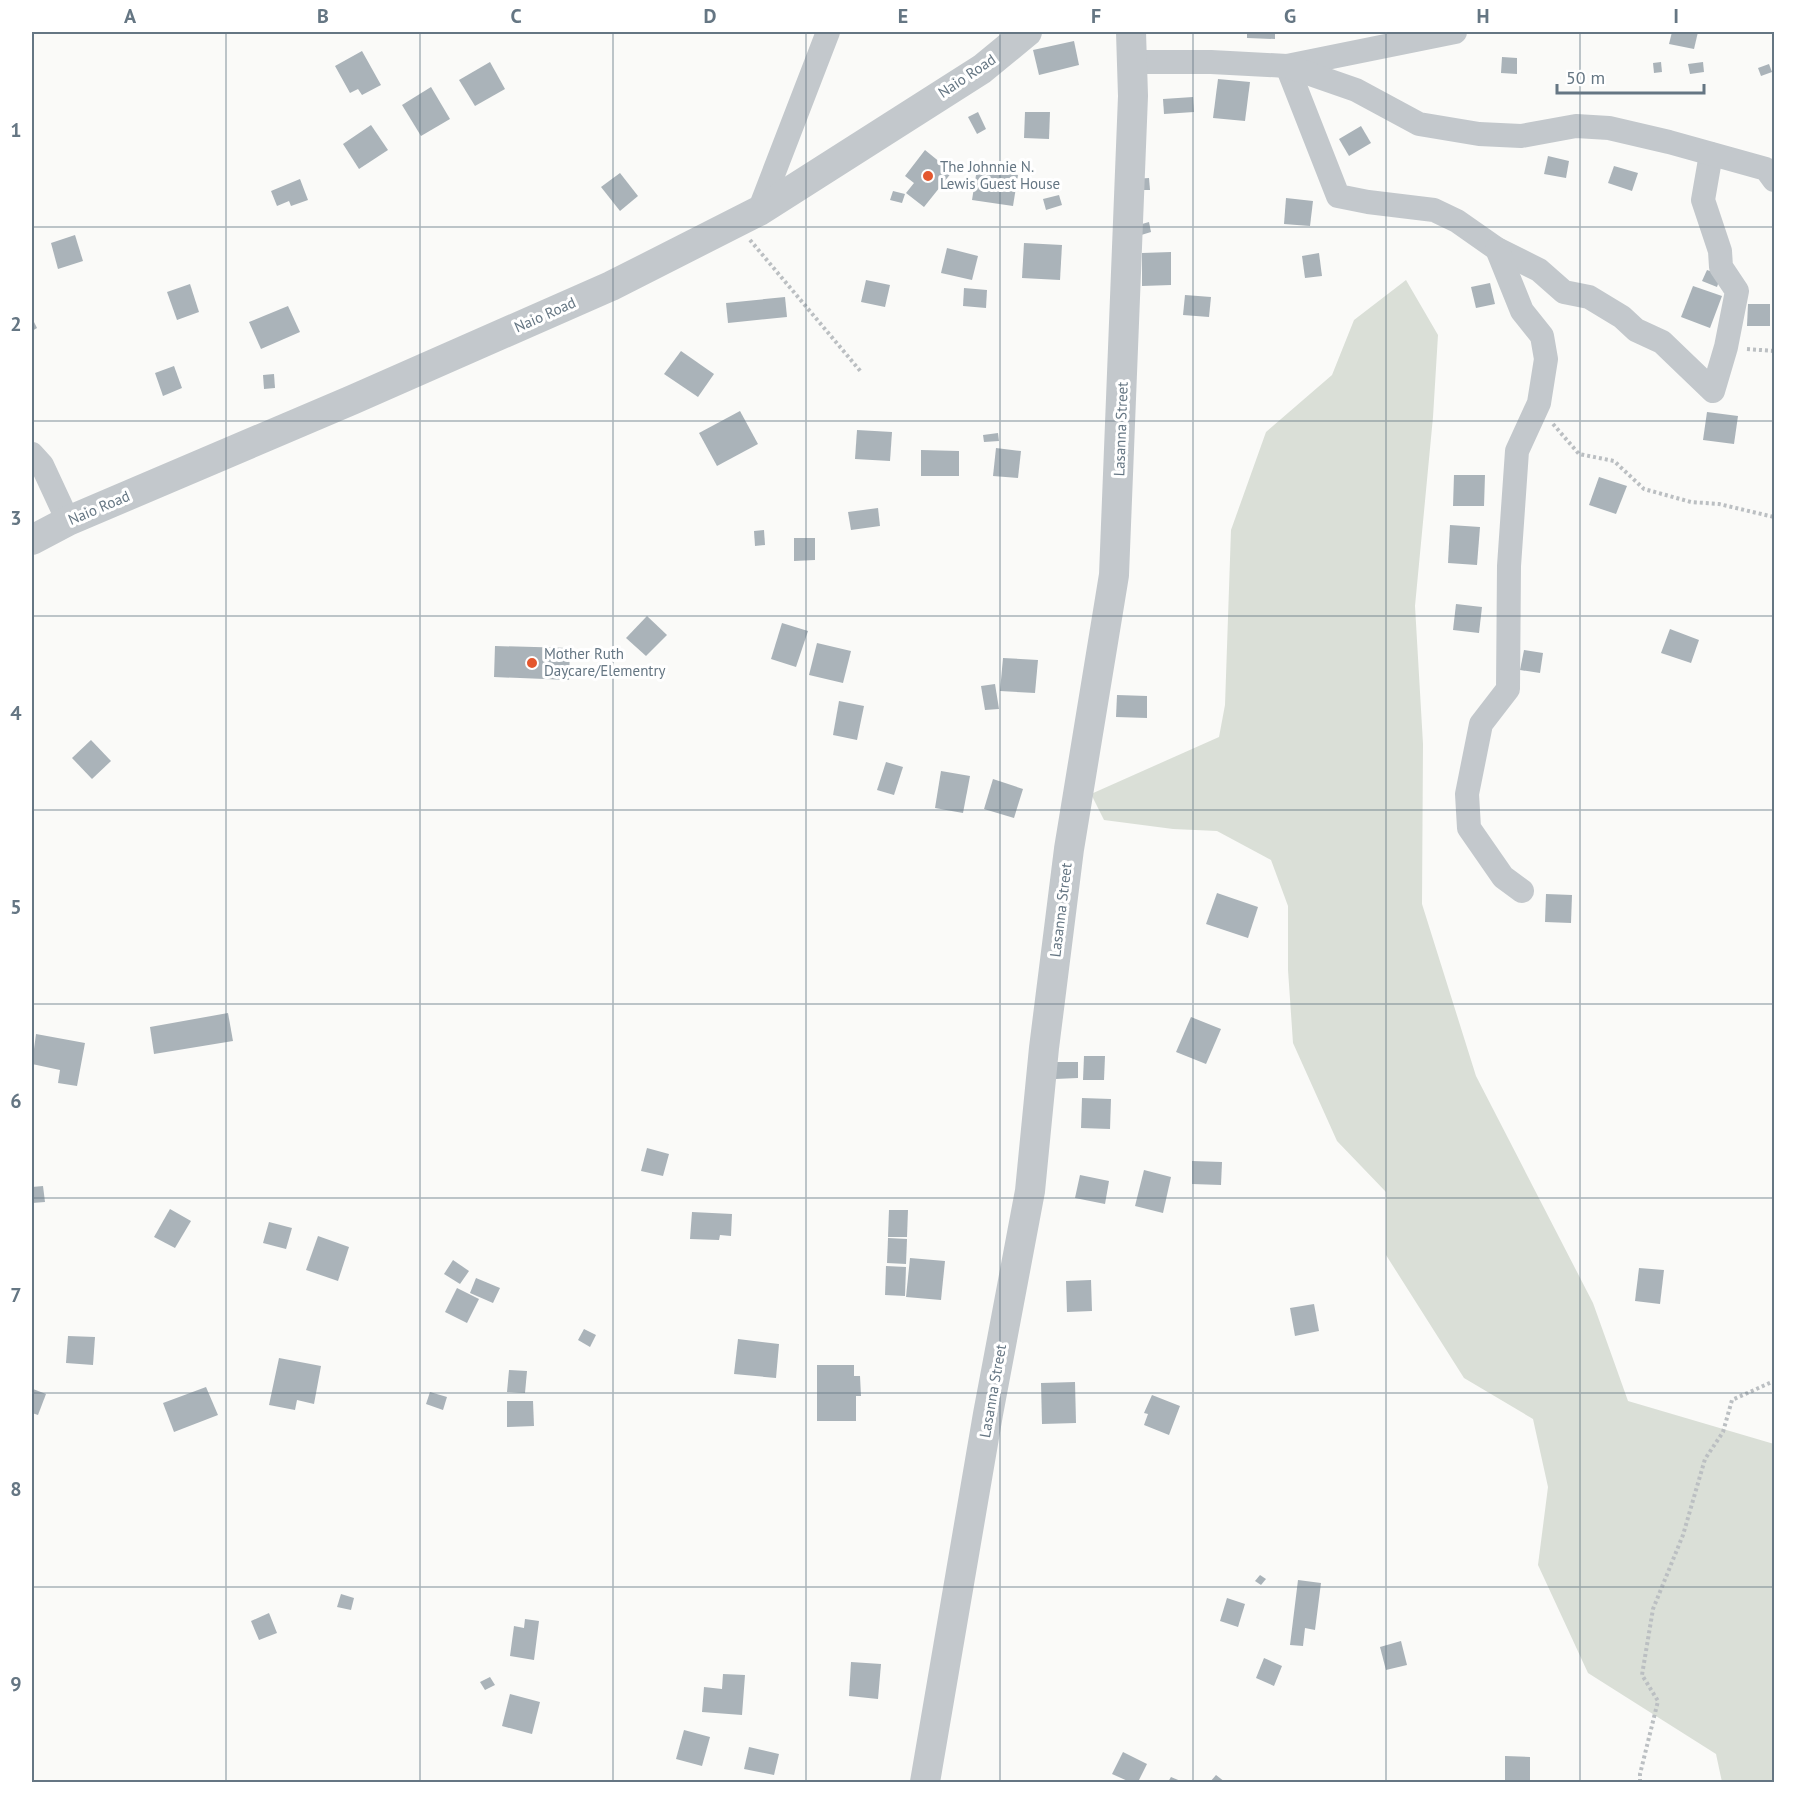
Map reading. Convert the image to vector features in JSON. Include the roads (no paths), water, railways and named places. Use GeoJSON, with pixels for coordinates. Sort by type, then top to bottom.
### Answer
{"type":"FeatureCollection","features":[{"type":"Feature","properties":{"kind":"street"},"geometry":{"type":"LineString","coordinates":[[759,211],[828,32]]}},
{"type":"Feature","properties":{"kind":"street","name":"Naio Road"},"geometry":{"type":"LineString","coordinates":[[32,540],[68,520],[611,286],[759,211],[982,69],[1027,32]]}},
{"type":"Feature","properties":{"kind":"street","name":"Lasanna Street"},"geometry":{"type":"LineString","coordinates":[[926,1782],[988,1414],[1030,1191],[1044,1048],[1069,849],[1114,575],[1133,96],[1131,32]]}},
{"type":"Feature","properties":{"kind":"street"},"geometry":{"type":"LineString","coordinates":[[1132,62],[1211,62],[1287,66],[1455,32]]}},
{"type":"Feature","properties":{"kind":"street"},"geometry":{"type":"LineString","coordinates":[[1287,66],[1356,90],[1419,124],[1479,134],[1521,136],[1576,126],[1609,128],[1766,169],[1774,180]]}},
{"type":"Feature","properties":{"kind":"street"},"geometry":{"type":"LineString","coordinates":[[1287,66],[1338,196],[1434,210],[1457,221],[1497,249],[1539,270],[1564,292],[1589,297],[1622,317],[1636,330],[1662,342],[1713,391],[1726,347],[1737,291],[1721,267],[1720,251],[1703,200],[1712,154]]}},
{"type":"Feature","properties":{"kind":"street"},"geometry":{"type":"LineString","coordinates":[[1497,249],[1522,311],[1542,336],[1546,359],[1539,403],[1516,451],[1509,566],[1508,689],[1481,724],[1467,794],[1469,828],[1503,877],[1522,891]]}},
{"type":"Feature","properties":{"kind":"street"},"geometry":{"type":"LineString","coordinates":[[32,454],[42,465],[68,520]]}},
{"type":"Feature","properties":{"kind":"place","name":"The Johnnie N. Lewis Guest House"},"geometry":{"type":"Point","coordinates":[928,176]}},
{"type":"Feature","properties":{"kind":"place","name":"Mother Ruth Daycare/Elementry"},"geometry":{"type":"Point","coordinates":[532,663]}}]}
